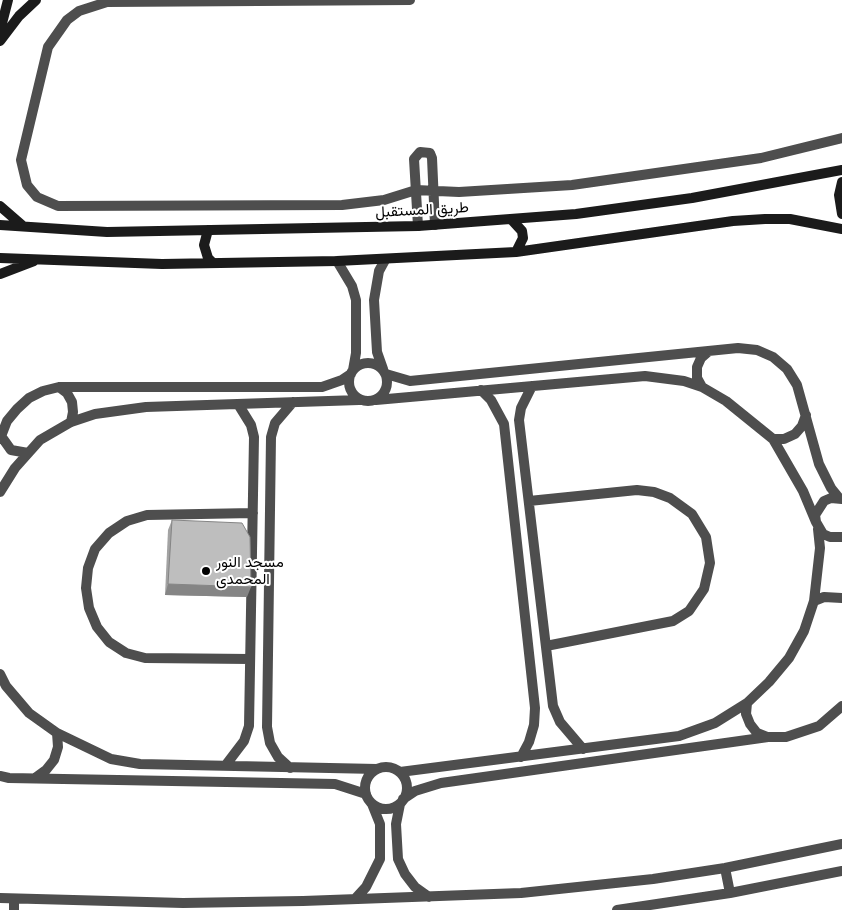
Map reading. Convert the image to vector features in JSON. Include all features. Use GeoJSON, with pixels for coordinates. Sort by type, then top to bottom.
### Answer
{"type":"FeatureCollection","features":[{"type":"Feature","properties":{"kind":"main road"},"geometry":{"type":"LineString","coordinates":[[0,31],[8,0]]}},
{"type":"Feature","properties":{"kind":"main road"},"geometry":{"type":"LineString","coordinates":[[0,41],[19,16],[36,0]]}},
{"type":"Feature","properties":{"kind":"main road","name":"طريق المستقبل"},"geometry":{"type":"LineString","coordinates":[[0,225],[107,232],[434,225],[576,214],[692,198],[842,170]]}},
{"type":"Feature","properties":{"kind":"main road"},"geometry":{"type":"LineString","coordinates":[[842,182],[839,195],[842,214]]}},
{"type":"Feature","properties":{"kind":"main road"},"geometry":{"type":"LineString","coordinates":[[0,206],[24,227]]}},
{"type":"Feature","properties":{"kind":"main road"},"geometry":{"type":"LineString","coordinates":[[511,219],[522,231],[521,246],[516,252]]}},
{"type":"Feature","properties":{"kind":"main road"},"geometry":{"type":"LineString","coordinates":[[0,258],[213,263],[385,260],[516,252],[733,221],[790,219],[842,230]]}},
{"type":"Feature","properties":{"kind":"main road"},"geometry":{"type":"LineString","coordinates":[[208,230],[204,245],[205,252],[213,263]]}},
{"type":"Feature","properties":{"kind":"main road"},"geometry":{"type":"LineString","coordinates":[[0,274],[37,260]]}},
{"type":"Feature","properties":{"kind":"street"},"geometry":{"type":"LineString","coordinates":[[410,0],[106,2],[79,11],[67,20],[48,47],[21,160],[27,185],[37,197],[58,206],[342,204],[384,200],[416,190],[459,192],[572,185],[761,158],[842,138]]}},
{"type":"Feature","properties":{"kind":"street"},"geometry":{"type":"LineString","coordinates":[[418,226],[414,159],[420,152],[425,151],[432,158],[434,225]]}},
{"type":"Feature","properties":{"kind":"street"},"geometry":{"type":"LineString","coordinates":[[376,400],[386,389],[384,372],[377,352],[374,300],[379,271],[385,260]]}},
{"type":"Feature","properties":{"kind":"street"},"geometry":{"type":"LineString","coordinates":[[337,261],[352,286],[356,300],[356,353],[350,389],[360,400]]}},
{"type":"Feature","properties":{"kind":"street"},"geometry":{"type":"LineString","coordinates":[[0,674],[6,686],[29,713],[57,734],[111,759],[140,764],[290,768],[389,768],[400,772],[679,736],[715,723],[747,703],[770,682],[789,658],[804,631],[814,601],[820,548],[817,526],[818,507],[824,502],[841,499],[824,476],[798,385],[788,369],[774,357],[757,350],[738,348],[410,380],[384,372],[376,365],[368,363],[360,365],[337,382],[322,387],[59,387],[43,391],[29,398],[12,415],[1,437],[11,450],[28,453]]}},
{"type":"Feature","properties":{"kind":"street"},"geometry":{"type":"LineString","coordinates":[[702,387],[697,378],[697,367],[701,358],[709,351]]}},
{"type":"Feature","properties":{"kind":"street"},"geometry":{"type":"LineString","coordinates":[[0,492],[15,468],[40,440],[71,422],[120,409],[360,400],[368,402],[645,376],[664,377],[702,387],[750,419],[773,439],[803,491],[817,526],[830,538],[842,537]]}},
{"type":"Feature","properties":{"kind":"street"},"geometry":{"type":"LineString","coordinates":[[532,386],[520,408],[519,420],[553,706],[560,722],[583,749]]}},
{"type":"Feature","properties":{"kind":"street"},"geometry":{"type":"LineString","coordinates":[[59,387],[67,393],[72,402],[71,422]]}},
{"type":"Feature","properties":{"kind":"street"},"geometry":{"type":"LineString","coordinates":[[481,390],[495,406],[504,424],[533,689],[534,725],[530,742],[520,757]]}},
{"type":"Feature","properties":{"kind":"street"},"geometry":{"type":"LineString","coordinates":[[290,768],[278,757],[270,743],[267,727],[271,436],[283,412],[293,402]]}},
{"type":"Feature","properties":{"kind":"street"},"geometry":{"type":"LineString","coordinates":[[225,766],[244,741],[249,726],[254,437],[251,425],[238,404]]}},
{"type":"Feature","properties":{"kind":"street"},"geometry":{"type":"LineString","coordinates":[[773,439],[784,439],[795,434],[802,426],[806,414]]}},
{"type":"Feature","properties":{"kind":"street"},"geometry":{"type":"LineString","coordinates":[[529,502],[637,490],[654,492],[670,498],[692,514],[706,536],[710,563],[704,589],[689,611],[673,621],[546,646]]}},
{"type":"Feature","properties":{"kind":"street"},"geometry":{"type":"LineString","coordinates":[[250,659],[145,658],[126,653],[110,642],[97,627],[89,608],[86,588],[88,568],[95,548],[109,533],[127,521],[147,515],[253,513]]}},
{"type":"Feature","properties":{"kind":"street"},"geometry":{"type":"LineString","coordinates":[[521,579],[538,577]]}},
{"type":"Feature","properties":{"kind":"street"},"geometry":{"type":"LineString","coordinates":[[814,601],[824,597],[842,598]]}},
{"type":"Feature","properties":{"kind":"street"},"geometry":{"type":"LineString","coordinates":[[251,599],[269,599]]}},
{"type":"Feature","properties":{"kind":"street"},"geometry":{"type":"LineString","coordinates":[[533,689],[551,686]]}},
{"type":"Feature","properties":{"kind":"street"},"geometry":{"type":"LineString","coordinates":[[747,703],[746,714],[750,724],[757,733],[768,737]]}},
{"type":"Feature","properties":{"kind":"street"},"geometry":{"type":"LineString","coordinates":[[372,804],[386,809],[401,802],[415,791],[442,783],[768,737],[786,737],[819,726],[842,706]]}},
{"type":"Feature","properties":{"kind":"street"},"geometry":{"type":"LineString","coordinates":[[35,778],[46,770],[54,760],[58,747],[57,734]]}},
{"type":"Feature","properties":{"kind":"street"},"geometry":{"type":"LineString","coordinates":[[355,899],[366,887],[380,860],[380,824],[366,794],[367,780],[377,769]]}},
{"type":"Feature","properties":{"kind":"street"},"geometry":{"type":"LineString","coordinates":[[400,772],[406,785],[396,824],[398,859],[405,874],[415,887],[429,897]]}},
{"type":"Feature","properties":{"kind":"street"},"geometry":{"type":"LineString","coordinates":[[0,776],[9,778],[335,784],[366,794]]}},
{"type":"Feature","properties":{"kind":"street"},"geometry":{"type":"LineString","coordinates":[[0,898],[303,906],[355,899],[521,893],[653,879],[725,868],[842,844]]}},
{"type":"Feature","properties":{"kind":"street"},"geometry":{"type":"LineString","coordinates":[[725,868],[730,893]]}},
{"type":"Feature","properties":{"kind":"street"},"geometry":{"type":"LineString","coordinates":[[617,910],[730,893],[842,871]]}},
{"type":"Feature","properties":{"kind":"street"},"geometry":{"type":"LineString","coordinates":[[14,899],[14,910]]}},
{"type":"Feature","properties":{"kind":"building","name":"مسجد النور المحمدى"},"geometry":{"type":"Polygon","coordinates":[[[172,520],[242,523],[250,537],[251,587],[168,584],[172,520]]]}},
{"type":"Feature","properties":{"kind":"place","name":"مسجد النور المحمدى"},"geometry":{"type":"Point","coordinates":[206,571]}}]}
